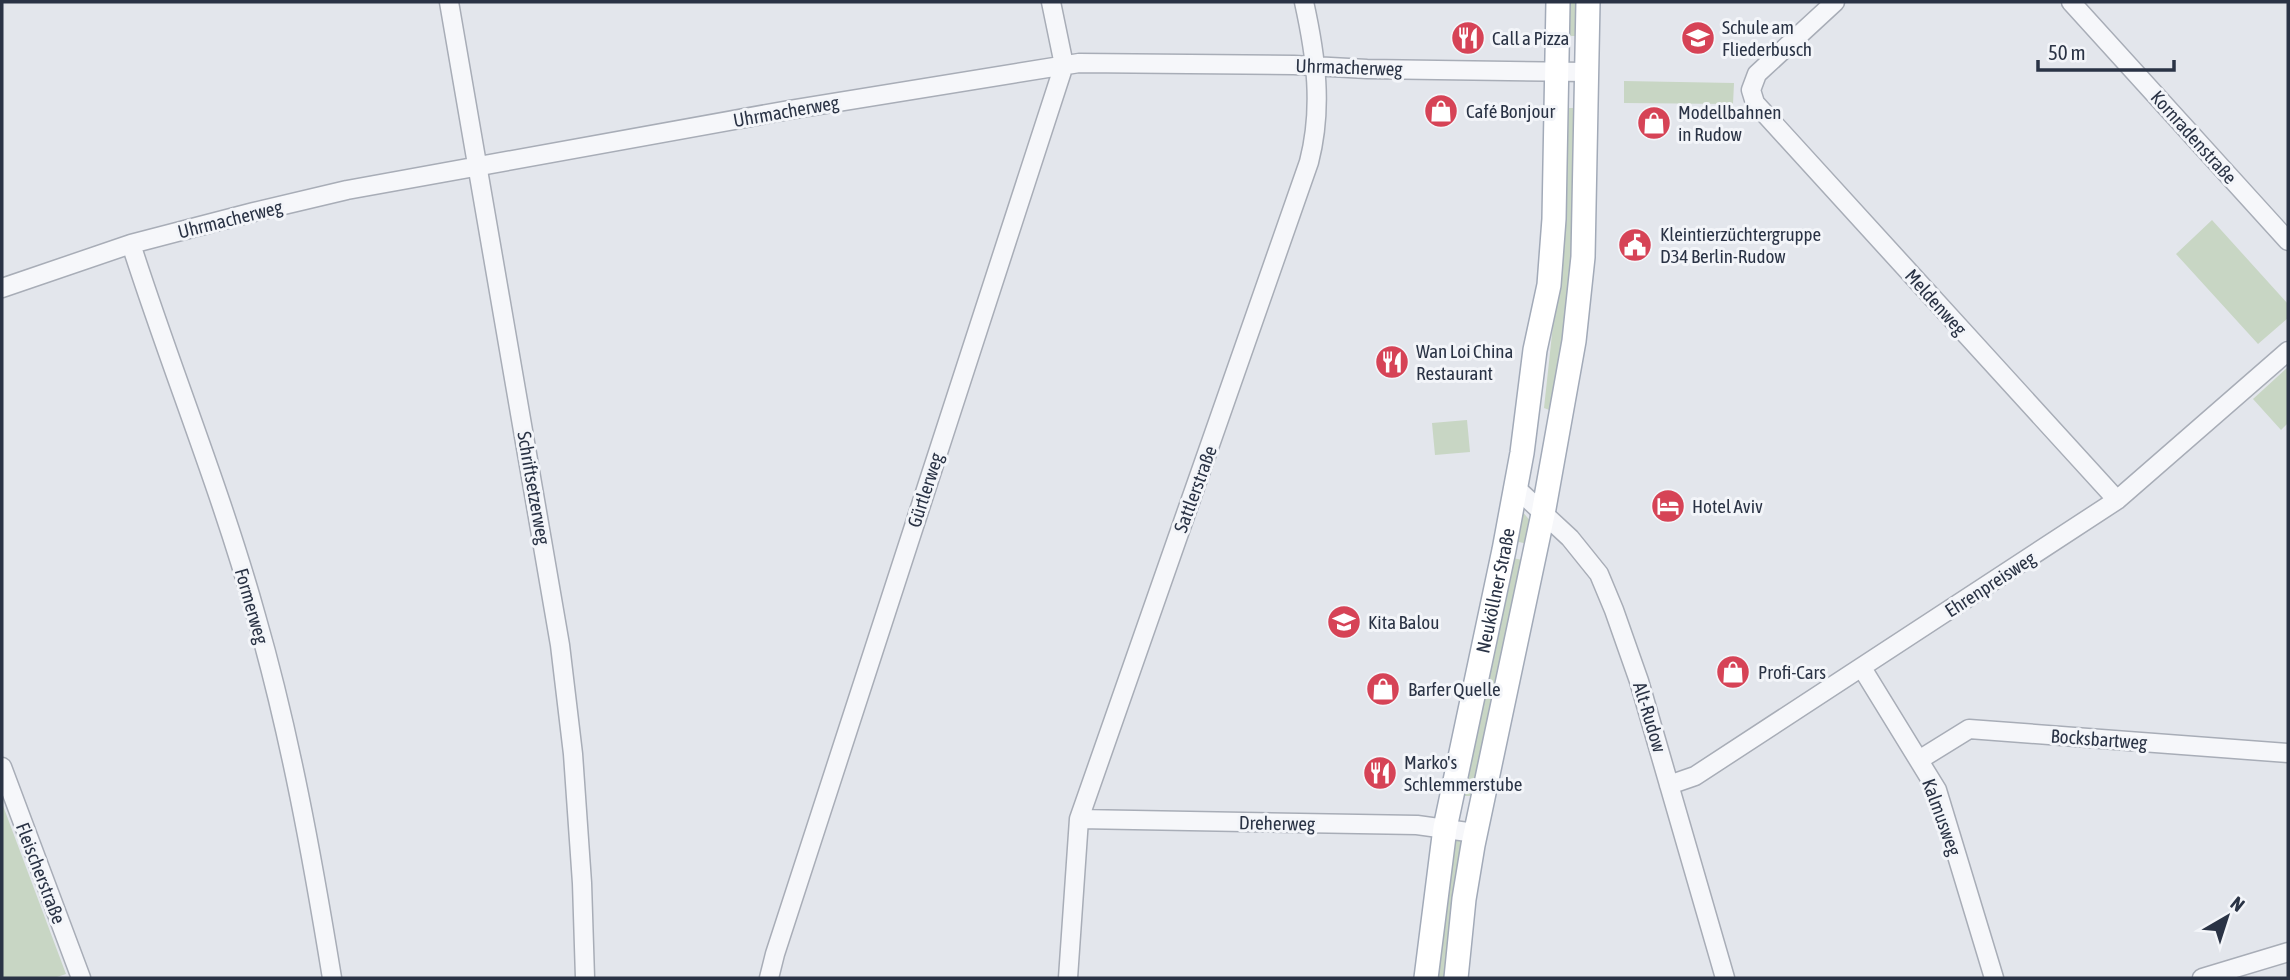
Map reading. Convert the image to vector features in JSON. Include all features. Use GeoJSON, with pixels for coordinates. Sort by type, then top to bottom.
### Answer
{"type":"FeatureCollection","features":[{"type":"Feature","properties":{"kind":"main road","name":"Neuköllner Straße"},"geometry":{"type":"LineString","coordinates":[[1426,978],[1446,828],[1516,488],[1535,351],[1549,285],[1558,72],[1558,2]]}},
{"type":"Feature","properties":{"kind":"main road","name":"Neuköllner Straße"},"geometry":{"type":"LineString","coordinates":[[1456,978],[1464,899],[1475,833],[1544,514],[1574,341],[1583,257],[1588,2]]}},
{"type":"Feature","properties":{"kind":"main road"},"geometry":{"type":"LineString","coordinates":[[1527,411],[1562,418]]}},
{"type":"Feature","properties":{"kind":"street","name":"Schriftsetzerweg"},"geometry":{"type":"LineString","coordinates":[[449,2],[560,645],[573,754],[585,978]]}},
{"type":"Feature","properties":{"kind":"street","name":"Gürtlerweg"},"geometry":{"type":"LineString","coordinates":[[769,978],[1064,65],[1051,2]]}},
{"type":"Feature","properties":{"kind":"street","name":"Sattlerstraße"},"geometry":{"type":"LineString","coordinates":[[1068,978],[1079,819],[1310,162],[1318,117],[1315,67],[1304,2]]}},
{"type":"Feature","properties":{"kind":"street","name":"Meldenweg"},"geometry":{"type":"LineString","coordinates":[[1835,2],[1757,74],[1751,90],[1755,103],[2117,500]]}},
{"type":"Feature","properties":{"kind":"street","name":"Kornradenstraße"},"geometry":{"type":"LineString","coordinates":[[2070,2],[2288,241]]}},
{"type":"Feature","properties":{"kind":"street","name":"Uhrmacherweg"},"geometry":{"type":"LineString","coordinates":[[2,288],[131,244],[347,190],[789,110],[1064,65],[1294,65],[1367,69],[1587,72]]}},
{"type":"Feature","properties":{"kind":"street","name":"Formerweg"},"geometry":{"type":"LineString","coordinates":[[131,244],[206,457],[256,616],[286,734],[316,879],[332,978]]}},
{"type":"Feature","properties":{"kind":"street","name":"Ehrenpreisweg"},"geometry":{"type":"LineString","coordinates":[[1670,785],[1695,776],[2117,500],[2288,351]]}},
{"type":"Feature","properties":{"kind":"street","name":"Alt-Rudow"},"geometry":{"type":"LineString","coordinates":[[1516,488],[1570,538],[1598,574],[1639,681],[1725,978]]}},
{"type":"Feature","properties":{"kind":"street","name":"Kalmusweg"},"geometry":{"type":"LineString","coordinates":[[1862,668],[1937,790],[1994,978]]}},
{"type":"Feature","properties":{"kind":"street","name":"Bocksbartweg"},"geometry":{"type":"LineString","coordinates":[[1919,760],[1969,729],[2288,753]]}},
{"type":"Feature","properties":{"kind":"street","name":"Fleischerstraße"},"geometry":{"type":"LineString","coordinates":[[2,767],[81,978]]}},
{"type":"Feature","properties":{"kind":"street","name":"Dreherweg"},"geometry":{"type":"LineString","coordinates":[[1079,819],[1417,825],[1475,833]]}},
{"type":"Feature","properties":{"kind":"street"},"geometry":{"type":"LineString","coordinates":[[2202,978],[2288,952]]}},
{"type":"Feature","properties":{"kind":"green space"},"geometry":{"type":"Polygon","coordinates":[[[1566,2],[1580,2],[1580,36],[1566,36],[1566,2]]]}},
{"type":"Feature","properties":{"kind":"green space"},"geometry":{"type":"Polygon","coordinates":[[[1624,81],[1734,83],[1733,104],[1624,103],[1624,81]]]}},
{"type":"Feature","properties":{"kind":"green space"},"geometry":{"type":"Polygon","coordinates":[[[1565,108],[1579,108],[1572,284],[1552,411],[1544,408],[1560,260],[1565,108]]]}},
{"type":"Feature","properties":{"kind":"green space"},"geometry":{"type":"Polygon","coordinates":[[[2212,220],[2288,304],[2288,318],[2258,344],[2176,254],[2212,220]]]}},
{"type":"Feature","properties":{"kind":"green space"},"geometry":{"type":"Polygon","coordinates":[[[2288,367],[2288,423],[2281,430],[2253,399],[2288,367]]]}},
{"type":"Feature","properties":{"kind":"green space"},"geometry":{"type":"Polygon","coordinates":[[[1467,420],[1470,452],[1435,455],[1432,423],[1467,420]]]}},
{"type":"Feature","properties":{"kind":"green space"},"geometry":{"type":"Polygon","coordinates":[[[1522,511],[1532,523],[1528,544],[1514,541],[1522,511]]]}},
{"type":"Feature","properties":{"kind":"green space"},"geometry":{"type":"Polygon","coordinates":[[[1512,558],[1523,560],[1473,796],[1462,796],[1512,558]]]}},
{"type":"Feature","properties":{"kind":"green space"},"geometry":{"type":"Polygon","coordinates":[[[2,803],[66,974],[54,978],[2,978],[2,803]]]}},
{"type":"Feature","properties":{"kind":"green space"},"geometry":{"type":"Polygon","coordinates":[[[1455,839],[1463,840],[1446,978],[1435,978],[1455,839]]]}},
{"type":"Feature","properties":{"kind":"place","name":"Call a Pizza"},"geometry":{"type":"Point","coordinates":[1468,38]}},
{"type":"Feature","properties":{"kind":"place","name":"Schule am Fliederbusch"},"geometry":{"type":"Point","coordinates":[1698,38]}},
{"type":"Feature","properties":{"kind":"place","name":"Café Bonjour"},"geometry":{"type":"Point","coordinates":[1441,111]}},
{"type":"Feature","properties":{"kind":"place","name":"Modellbahnen in Rudow"},"geometry":{"type":"Point","coordinates":[1654,123]}},
{"type":"Feature","properties":{"kind":"place","name":"Kleintierzüchtergruppe D34 Berlin-Rudow"},"geometry":{"type":"Point","coordinates":[1635,245]}},
{"type":"Feature","properties":{"kind":"place","name":"Wan Loi China Restaurant"},"geometry":{"type":"Point","coordinates":[1392,362]}},
{"type":"Feature","properties":{"kind":"place","name":"Hotel Aviv"},"geometry":{"type":"Point","coordinates":[1668,506]}},
{"type":"Feature","properties":{"kind":"place","name":"Kita Balou"},"geometry":{"type":"Point","coordinates":[1344,622]}},
{"type":"Feature","properties":{"kind":"place","name":"Profi-Cars"},"geometry":{"type":"Point","coordinates":[1733,672]}},
{"type":"Feature","properties":{"kind":"place","name":"Barfer Quelle"},"geometry":{"type":"Point","coordinates":[1383,689]}},
{"type":"Feature","properties":{"kind":"place","name":"Marko's Schlemmerstube"},"geometry":{"type":"Point","coordinates":[1380,773]}}]}
